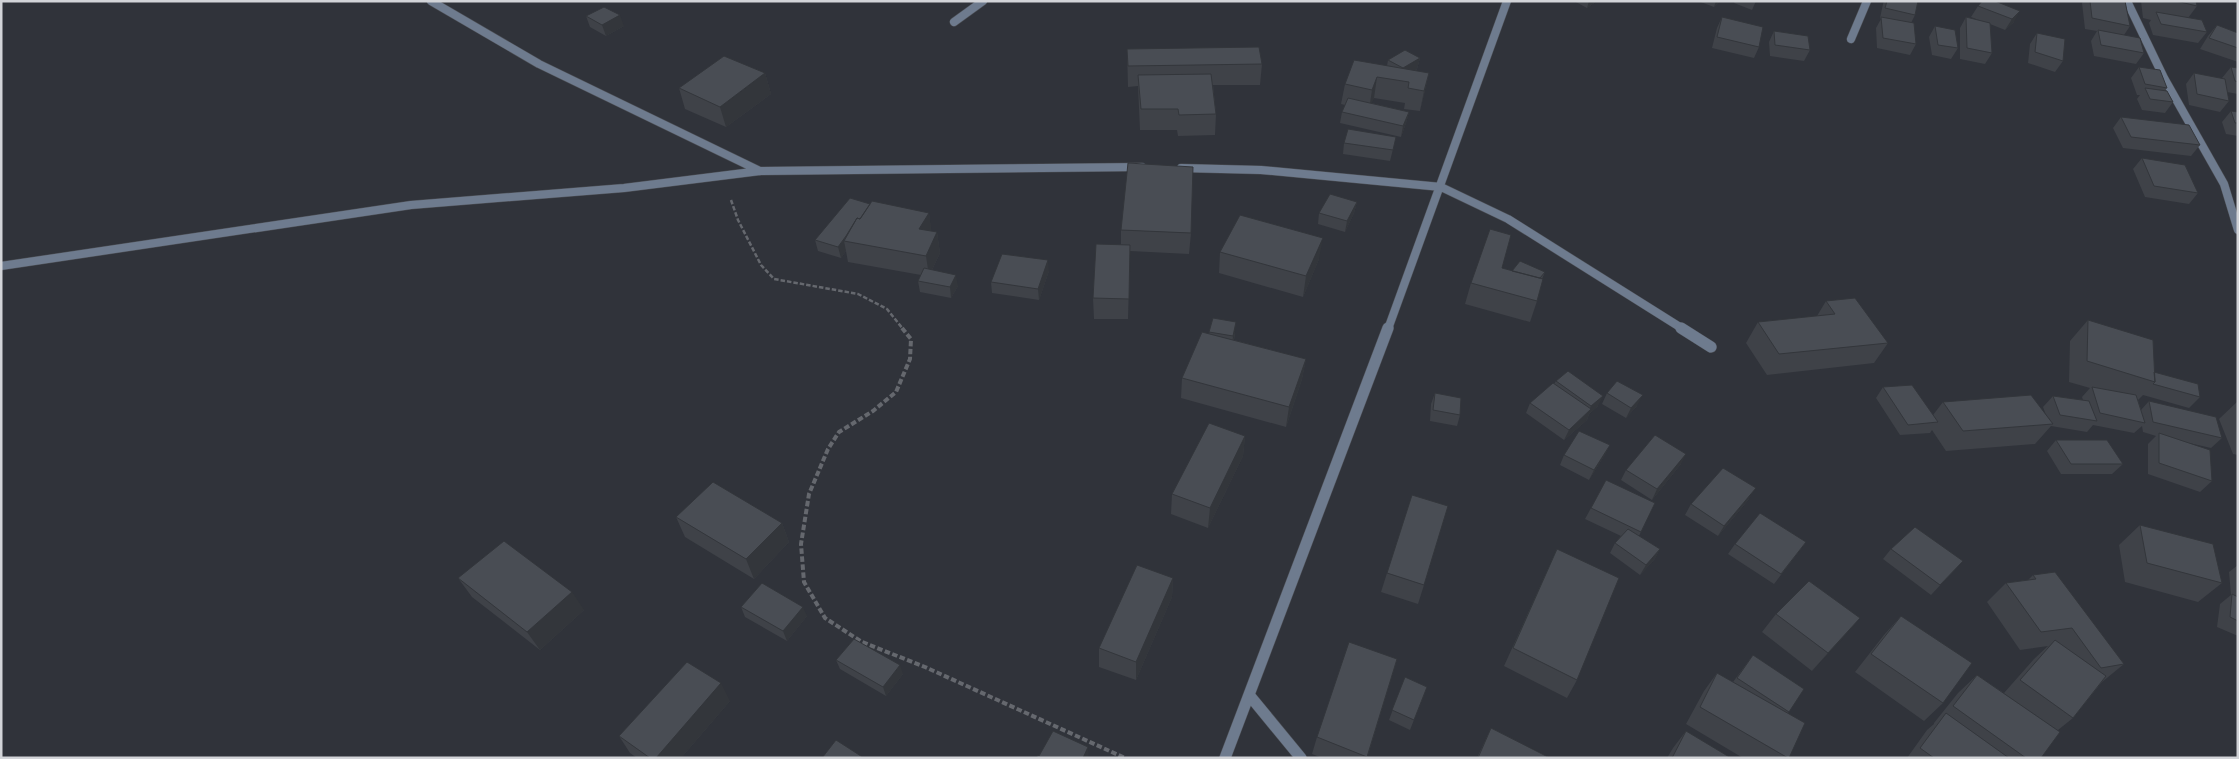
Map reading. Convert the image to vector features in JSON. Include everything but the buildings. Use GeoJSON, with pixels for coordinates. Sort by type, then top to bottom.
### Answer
{"type":"FeatureCollection","features":[{"type":"Feature","properties":{"kind":"street"},"geometry":{"type":"LineString","coordinates":[[431,1],[539,64],[760,171]]}},
{"type":"Feature","properties":{"kind":"street"},"geometry":{"type":"LineString","coordinates":[[954,22],[983,1]]}},
{"type":"Feature","properties":{"kind":"street"},"geometry":{"type":"LineString","coordinates":[[1225,758],[1441,187],[1508,1]]}},
{"type":"Feature","properties":{"kind":"street"},"geometry":{"type":"LineString","coordinates":[[1851,39],[1867,1]]}},
{"type":"Feature","properties":{"kind":"street"},"geometry":{"type":"LineString","coordinates":[[2127,1],[2164,78],[2224,184],[2238,230]]}},
{"type":"Feature","properties":{"kind":"street"},"geometry":{"type":"LineString","coordinates":[[1,266],[411,205],[624,188],[760,171],[1154,168]]}},
{"type":"Feature","properties":{"kind":"street"},"geometry":{"type":"LineString","coordinates":[[1174,168],[1261,170],[1441,187],[1508,220],[1711,347]]}},
{"type":"Feature","properties":{"kind":"street"},"geometry":{"type":"LineString","coordinates":[[1250,696],[1301,758]]}},
{"type":"Feature","properties":{"kind":"path"},"geometry":{"type":"LineString","coordinates":[[723,176],[738,220],[760,265],[774,279],[858,294],[887,309],[911,339],[910,359],[896,392],[873,411],[839,432],[828,449],[809,494],[800,544],[804,582],[825,618],[862,642],[925,667],[1125,758]]}}]}
